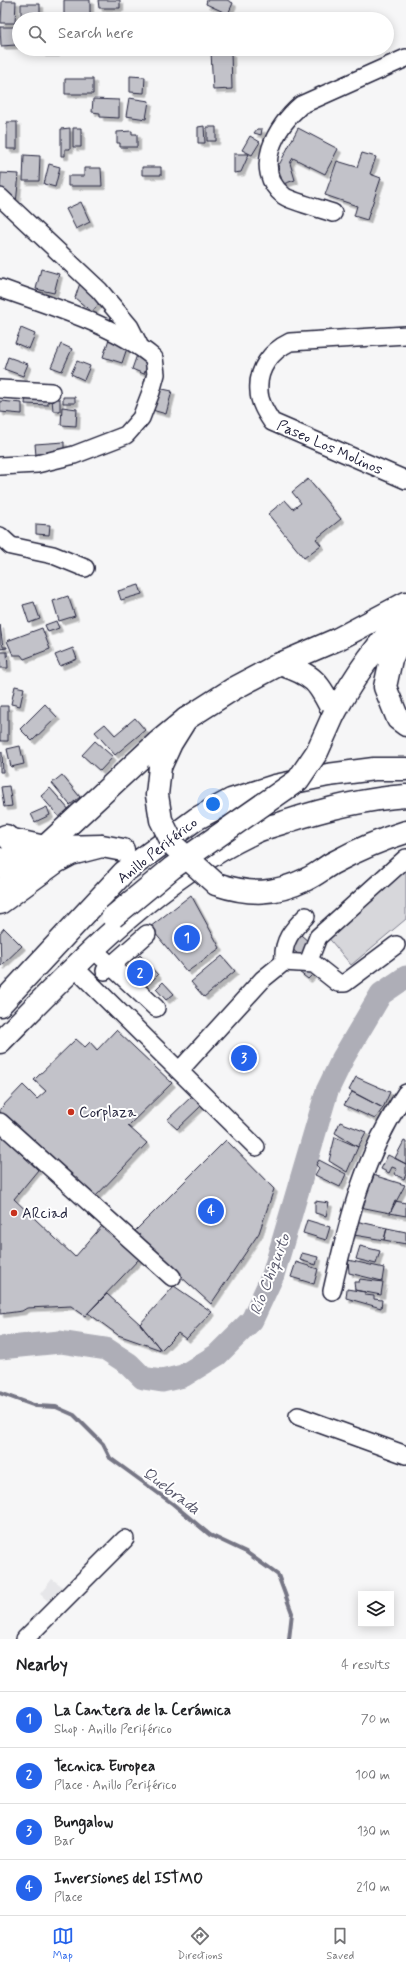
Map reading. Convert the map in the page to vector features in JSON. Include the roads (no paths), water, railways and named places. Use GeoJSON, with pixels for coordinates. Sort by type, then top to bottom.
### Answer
{"type":"FeatureCollection","features":[{"type":"Feature","properties":{"kind":"main road"},"geometry":{"type":"LineString","coordinates":[[9,871],[47,845],[157,743],[186,719],[216,699],[280,664],[338,639],[406,603]]}},
{"type":"Feature","properties":{"kind":"main road"},"geometry":{"type":"LineString","coordinates":[[38,1002],[67,965],[112,917],[172,868],[298,780],[317,752],[334,714],[354,676],[385,636],[406,615]]}},
{"type":"Feature","properties":{"kind":"main road"},"geometry":{"type":"LineString","coordinates":[[406,631],[391,659],[386,688],[398,719],[406,725]]}},
{"type":"Feature","properties":{"kind":"main road"},"geometry":{"type":"LineString","coordinates":[[280,664],[302,671],[317,684],[326,697],[334,714]]}},
{"type":"Feature","properties":{"kind":"main road"},"geometry":{"type":"LineString","coordinates":[[186,719],[171,743],[160,767],[157,795],[161,820],[174,846],[216,884],[238,891],[257,893],[281,890],[308,879],[333,863],[373,842],[406,832]]}},
{"type":"Feature","properties":{"kind":"main road","name":"Anillo Periférico"},"geometry":{"type":"LineString","coordinates":[[0,1005],[124,872],[196,819],[231,800],[275,786],[328,775],[374,769],[406,769]]}},
{"type":"Feature","properties":{"kind":"main road"},"geometry":{"type":"LineString","coordinates":[[0,1042],[38,1002],[93,949],[138,910],[200,863],[252,833],[315,812],[385,797],[406,796]]}},
{"type":"Feature","properties":{"kind":"main road"},"geometry":{"type":"LineString","coordinates":[[0,892],[9,871],[20,859],[17,845],[3,835]]}},
{"type":"Feature","properties":{"kind":"main road"},"geometry":{"type":"LineString","coordinates":[[47,845],[102,846],[123,850]]}},
{"type":"Feature","properties":{"kind":"main road"},"geometry":{"type":"LineString","coordinates":[[0,903],[56,862],[71,854],[102,846]]}},
{"type":"Feature","properties":{"kind":"main road"},"geometry":{"type":"LineString","coordinates":[[0,859],[9,871]]}},
{"type":"Feature","properties":{"kind":"street"},"geometry":{"type":"LineString","coordinates":[[333,213],[285,197],[273,185],[268,172],[269,152],[278,131],[288,116],[301,105],[406,58]]}},
{"type":"Feature","properties":{"kind":"street"},"geometry":{"type":"LineString","coordinates":[[0,197],[99,290],[130,327],[139,345]]}},
{"type":"Feature","properties":{"kind":"street"},"geometry":{"type":"LineString","coordinates":[[0,288],[73,314],[139,345],[154,358],[156,374],[152,392],[141,418],[126,435],[74,455],[37,464],[0,466]]}},
{"type":"Feature","properties":{"kind":"street","name":"Paseo Los Molinos"},"geometry":{"type":"LineString","coordinates":[[406,335],[290,342],[278,348],[268,358],[261,374],[258,391],[262,406],[272,422],[406,480]]}},
{"type":"Feature","properties":{"kind":"street"},"geometry":{"type":"LineString","coordinates":[[0,389],[51,392]]}},
{"type":"Feature","properties":{"kind":"street"},"geometry":{"type":"LineString","coordinates":[[0,536],[11,546],[53,555],[84,568]]}},
{"type":"Feature","properties":{"kind":"street"},"geometry":{"type":"LineString","coordinates":[[3,835],[47,845]]}},
{"type":"Feature","properties":{"kind":"street"},"geometry":{"type":"LineString","coordinates":[[308,963],[318,936],[406,858]]}},
{"type":"Feature","properties":{"kind":"street"},"geometry":{"type":"LineString","coordinates":[[284,962],[283,952],[286,940],[290,932],[306,916]]}},
{"type":"Feature","properties":{"kind":"street"},"geometry":{"type":"LineString","coordinates":[[108,968],[147,934]]}},
{"type":"Feature","properties":{"kind":"street"},"geometry":{"type":"LineString","coordinates":[[179,1071],[263,979],[284,962],[314,964],[338,982],[345,983],[396,944]]}},
{"type":"Feature","properties":{"kind":"street"},"geometry":{"type":"LineString","coordinates":[[93,949],[108,968],[156,1008]]}},
{"type":"Feature","properties":{"kind":"street"},"geometry":{"type":"LineString","coordinates":[[74,967],[256,1147]]}},
{"type":"Feature","properties":{"kind":"street"},"geometry":{"type":"LineString","coordinates":[[332,1291],[350,1215],[375,1144],[404,1101]]}},
{"type":"Feature","properties":{"kind":"street"},"geometry":{"type":"LineString","coordinates":[[0,1122],[172,1277]]}},
{"type":"Feature","properties":{"kind":"street"},"geometry":{"type":"LineString","coordinates":[[298,1416],[406,1455]]}},
{"type":"Feature","properties":{"kind":"street"},"geometry":{"type":"LineString","coordinates":[[25,1639],[125,1539]]}},
{"type":"Feature","properties":{"kind":"waterway","name":"Río Chiquito"},"geometry":{"type":"LineString","coordinates":[[0,1348],[60,1342],[106,1349],[129,1364],[143,1378],[162,1381],[183,1376],[217,1355],[252,1320],[273,1275],[327,1091],[343,1058],[381,994],[406,977]]}},
{"type":"Feature","properties":{"kind":"waterway","name":"Quebrada"},"geometry":{"type":"LineString","coordinates":[[0,1393],[36,1406],[56,1407],[74,1415],[103,1444],[110,1458],[173,1504],[210,1535],[246,1552],[278,1575],[292,1613],[289,1639]]}},
{"type":"Feature","properties":{"kind":"place","name":"La Cantera de la Cerámica"},"geometry":{"type":"Point","coordinates":[187,938]}},
{"type":"Feature","properties":{"kind":"place","name":"Tecnica Europea"},"geometry":{"type":"Point","coordinates":[140,973]}},
{"type":"Feature","properties":{"kind":"place","name":"Bungalow"},"geometry":{"type":"Point","coordinates":[244,1058]}},
{"type":"Feature","properties":{"kind":"place","name":"Corplaza"},"geometry":{"type":"Point","coordinates":[71,1112]}},
{"type":"Feature","properties":{"kind":"place","name":"Inversiones del ISTMO"},"geometry":{"type":"Point","coordinates":[211,1211]}},
{"type":"Feature","properties":{"kind":"place","name":"ARciad"},"geometry":{"type":"Point","coordinates":[14,1213]}}]}
